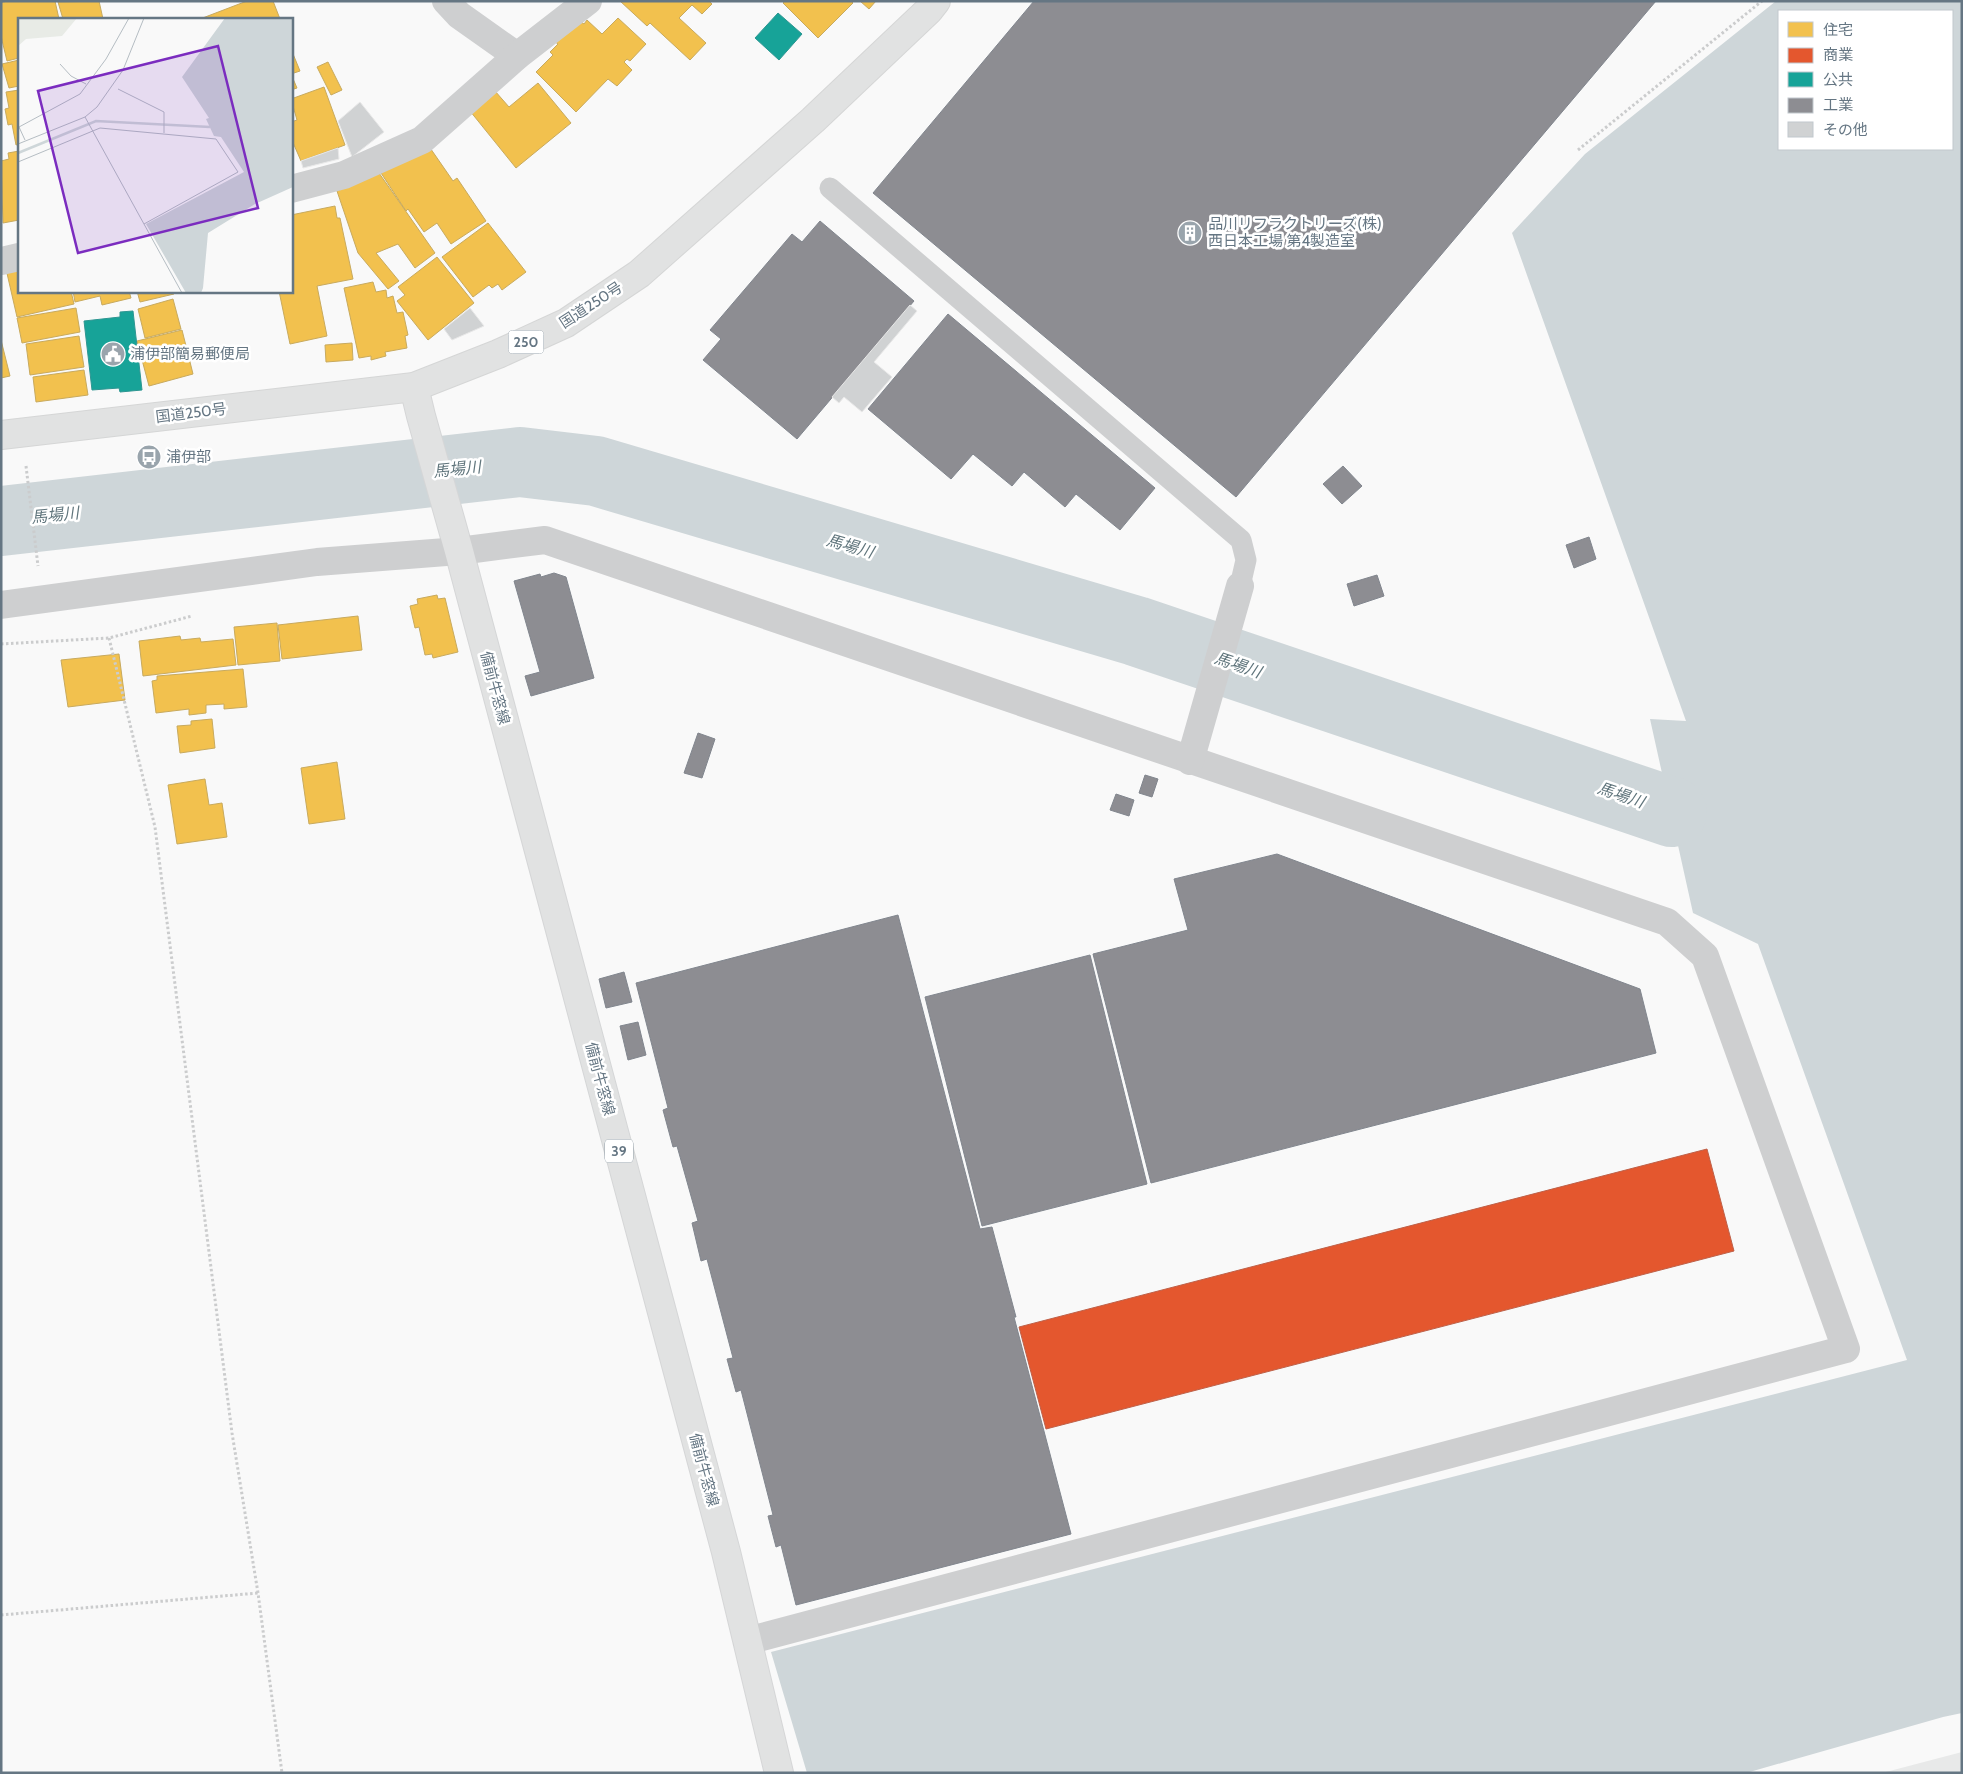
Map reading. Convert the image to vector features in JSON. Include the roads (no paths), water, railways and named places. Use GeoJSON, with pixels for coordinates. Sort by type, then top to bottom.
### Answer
{"type":"FeatureCollection","features":[{"type":"Feature","properties":{"kind":"main road","name":"国道250号"},"geometry":{"type":"LineString","coordinates":[[1,435],[414,387],[498,354],[566,323],[639,274],[813,120],[929,10],[936,1]]}},
{"type":"Feature","properties":{"kind":"main road","name":"備前牛窓線"},"geometry":{"type":"LineString","coordinates":[[414,387],[726,1552],[779,1773]]}},
{"type":"Feature","properties":{"kind":"street"},"geometry":{"type":"LineString","coordinates":[[446,1],[459,15],[517,56]]}},
{"type":"Feature","properties":{"kind":"street"},"geometry":{"type":"LineString","coordinates":[[292,189],[344,175],[422,140],[517,56],[588,1]]}},
{"type":"Feature","properties":{"kind":"street"},"geometry":{"type":"LineString","coordinates":[[1,261],[18,257]]}},
{"type":"Feature","properties":{"kind":"street"},"geometry":{"type":"LineString","coordinates":[[1,605],[317,562],[456,540],[545,540],[1192,752],[1667,922],[1705,956],[1846,1349],[747,1641]]}},
{"type":"Feature","properties":{"kind":"street"},"geometry":{"type":"LineString","coordinates":[[1192,752],[1240,586]]}},
{"type":"Feature","properties":{"kind":"lane"},"geometry":{"type":"LineString","coordinates":[[830,188],[1241,540],[1246,560],[1240,586]]}},
{"type":"Feature","properties":{"kind":"waterway","name":"馬場川"},"geometry":{"type":"LineString","coordinates":[[1,521],[520,462],[596,471],[1136,631],[1672,812]]}},
{"type":"Feature","properties":{"kind":"place","name":"品川リフラクトリーズ(株) 西日本工場 第4製造室"},"geometry":{"type":"Point","coordinates":[1190,233]}},
{"type":"Feature","properties":{"kind":"place","name":"浦伊部簡易郵便局"},"geometry":{"type":"Point","coordinates":[113,354]}},
{"type":"Feature","properties":{"kind":"place","name":"浦伊部"},"geometry":{"type":"Point","coordinates":[149,457]}}]}
